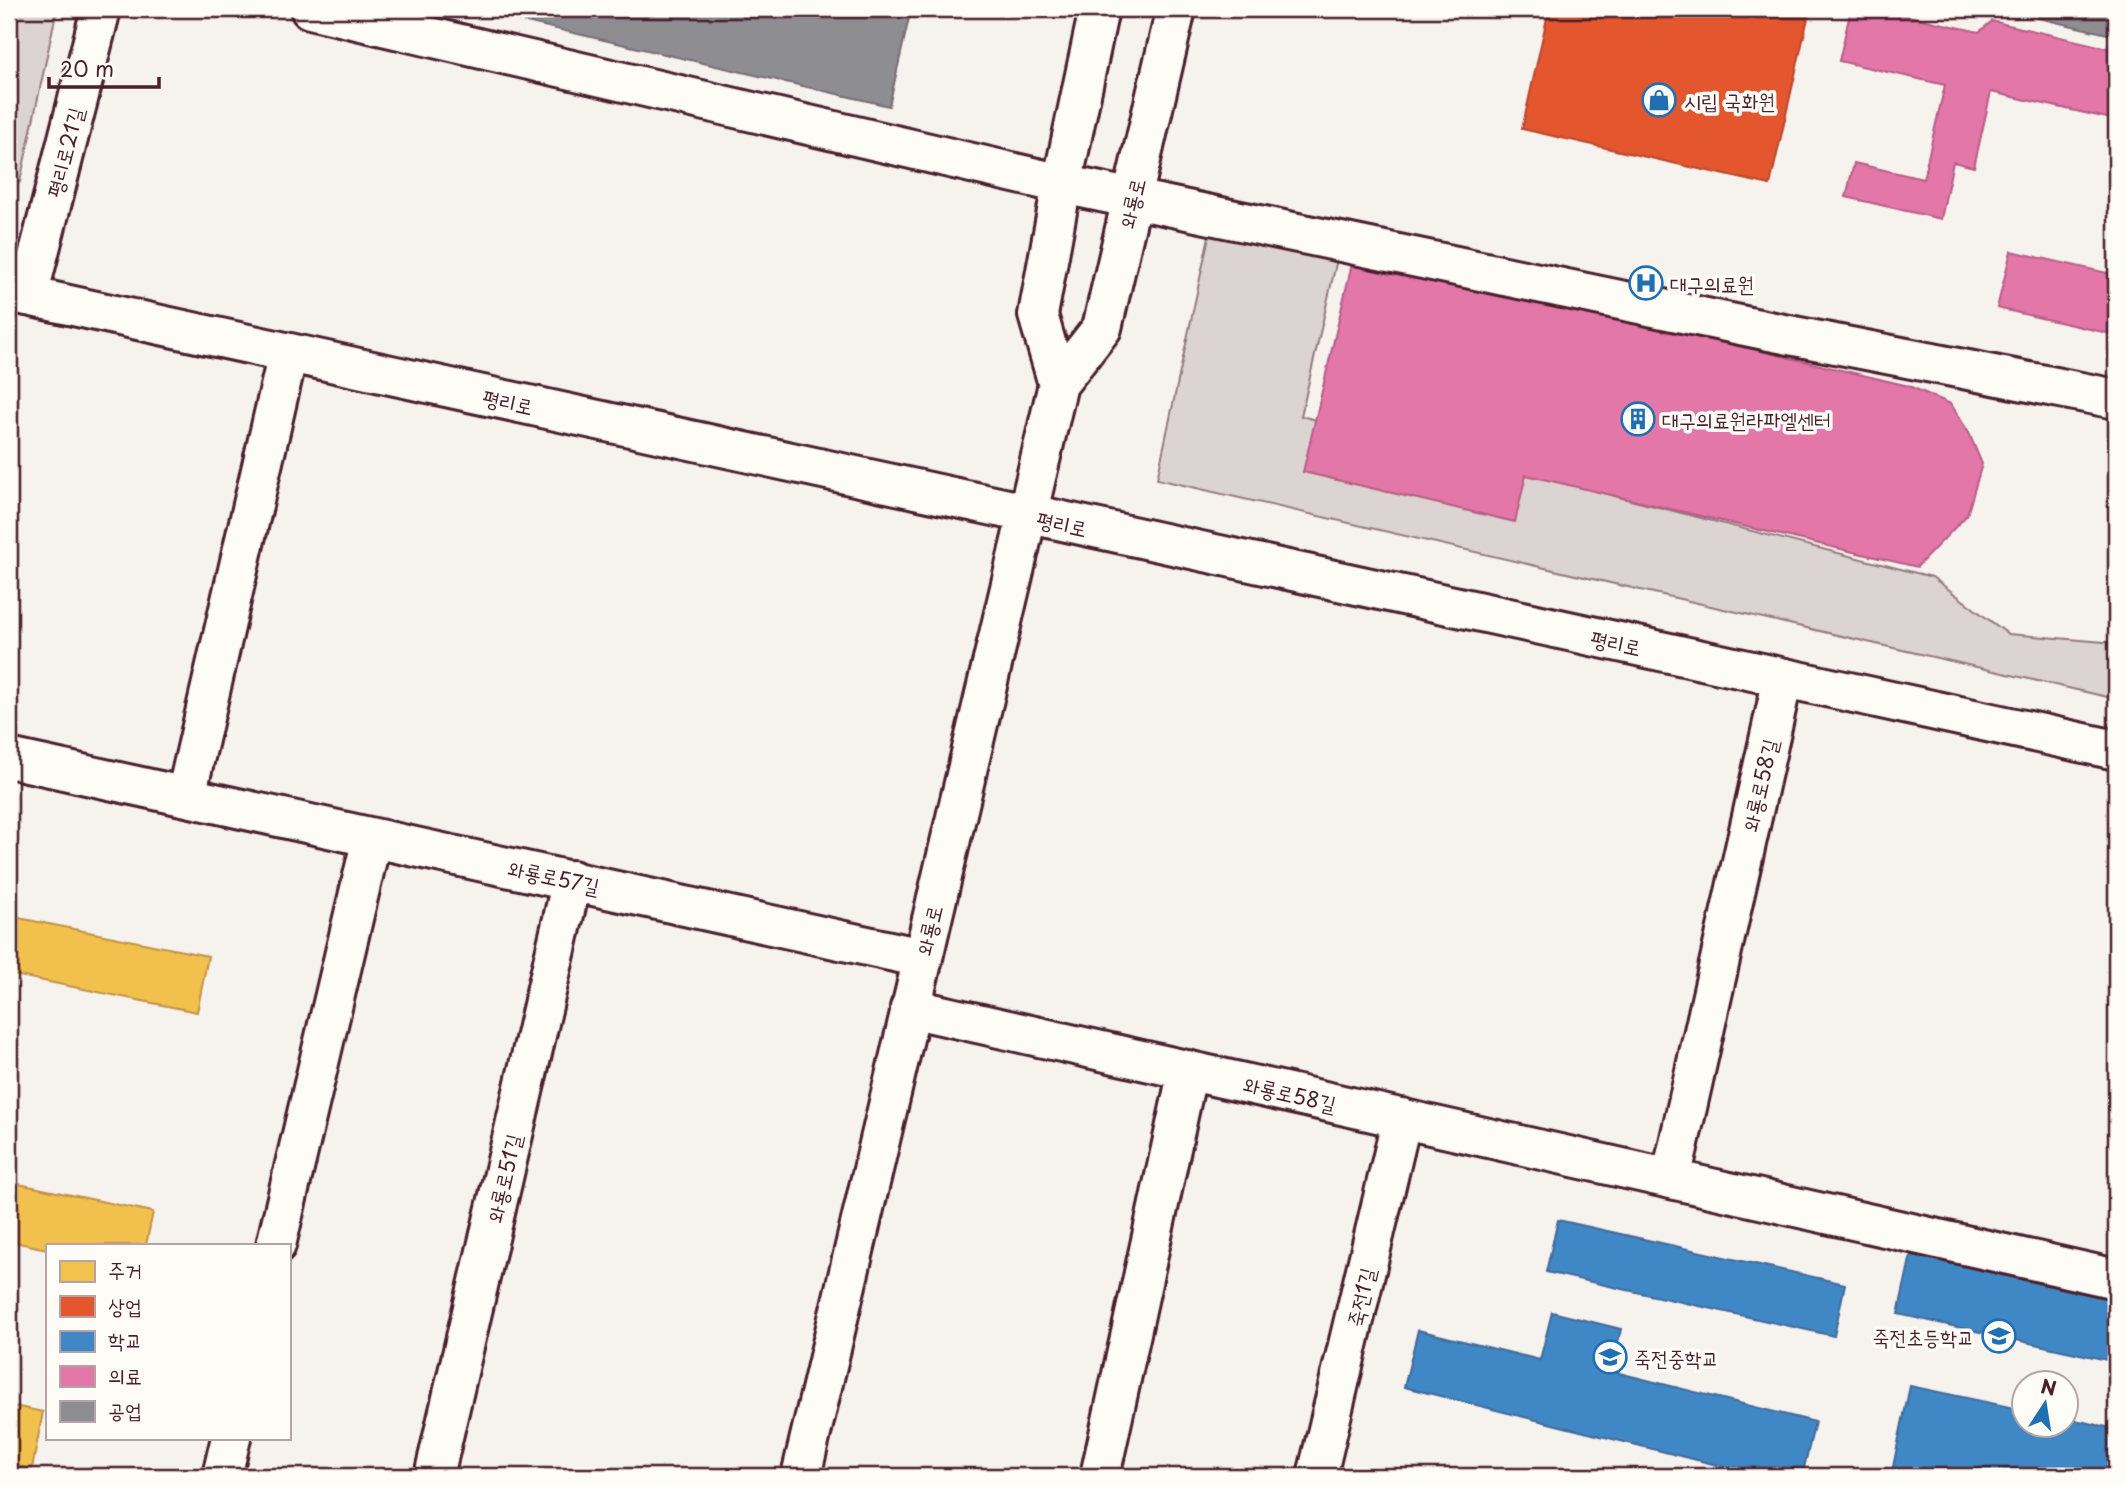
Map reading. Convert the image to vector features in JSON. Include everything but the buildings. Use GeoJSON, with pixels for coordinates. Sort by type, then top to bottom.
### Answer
{"type":"FeatureCollection","features":[{"type":"Feature","properties":{"kind":"street","name":"평리로21길"},"geometry":{"type":"LineString","coordinates":[[18,294],[101,9]]}},
{"type":"Feature","properties":{"kind":"street"},"geometry":{"type":"LineString","coordinates":[[310,9],[1062,184],[2116,399]]}},
{"type":"Feature","properties":{"kind":"street","name":"와룡로"},"geometry":{"type":"LineString","coordinates":[[1058,384],[1038,316],[1062,184],[1099,9]]}},
{"type":"Feature","properties":{"kind":"street","name":"와룡로"},"geometry":{"type":"LineString","coordinates":[[801,1476],[1058,384],[1102,328],[1176,9]]}},
{"type":"Feature","properties":{"kind":"street","name":"평리로"},"geometry":{"type":"LineString","coordinates":[[18,294],[2116,750]]}},
{"type":"Feature","properties":{"kind":"street"},"geometry":{"type":"LineString","coordinates":[[186,796],[288,353]]}},
{"type":"Feature","properties":{"kind":"street","name":"와룡로58길"},"geometry":{"type":"LineString","coordinates":[[1671,1179],[1783,678]]}},
{"type":"Feature","properties":{"kind":"street","name":"와룡로57길"},"geometry":{"type":"LineString","coordinates":[[9,758],[922,958]]}},
{"type":"Feature","properties":{"kind":"street"},"geometry":{"type":"LineString","coordinates":[[276,1244],[372,838]]}},
{"type":"Feature","properties":{"kind":"street","name":"와룡로51길"},"geometry":{"type":"LineString","coordinates":[[434,1476],[572,880]]}},
{"type":"Feature","properties":{"kind":"street","name":"와룡로58길"},"geometry":{"type":"LineString","coordinates":[[910,1008],[2116,1279]]}},
{"type":"Feature","properties":{"kind":"street"},"geometry":{"type":"LineString","coordinates":[[1100,1476],[1188,1070]]}},
{"type":"Feature","properties":{"kind":"street","name":"죽전1길"},"geometry":{"type":"LineString","coordinates":[[1317,1476],[1402,1118]]}},
{"type":"Feature","properties":{"kind":"street"},"geometry":{"type":"LineString","coordinates":[[222,1476],[231,1440]]}},
{"type":"Feature","properties":{"kind":"shaded area"},"geometry":{"type":"Polygon","coordinates":[[[9,9],[57,9],[20,182],[13,187],[9,186],[9,9]]]}},
{"type":"Feature","properties":{"kind":"shaded area"},"geometry":{"type":"Polygon","coordinates":[[[1211,227],[1338,255],[1301,416],[1932,577],[2008,634],[2116,643],[2116,699],[1157,479],[1211,227]]]}},
{"type":"Feature","properties":{"kind":"place","name":"시립 국화원"},"geometry":{"type":"Point","coordinates":[1659,100]}},
{"type":"Feature","properties":{"kind":"place","name":"대구의료원"},"geometry":{"type":"Point","coordinates":[1646,283]}},
{"type":"Feature","properties":{"kind":"place","name":"대구의료원라파엘센터"},"geometry":{"type":"Point","coordinates":[1638,419]}},
{"type":"Feature","properties":{"kind":"place","name":"죽전초등학교"},"geometry":{"type":"Point","coordinates":[1999,1336]}},
{"type":"Feature","properties":{"kind":"place","name":"죽전중학교"},"geometry":{"type":"Point","coordinates":[1610,1357]}}]}
